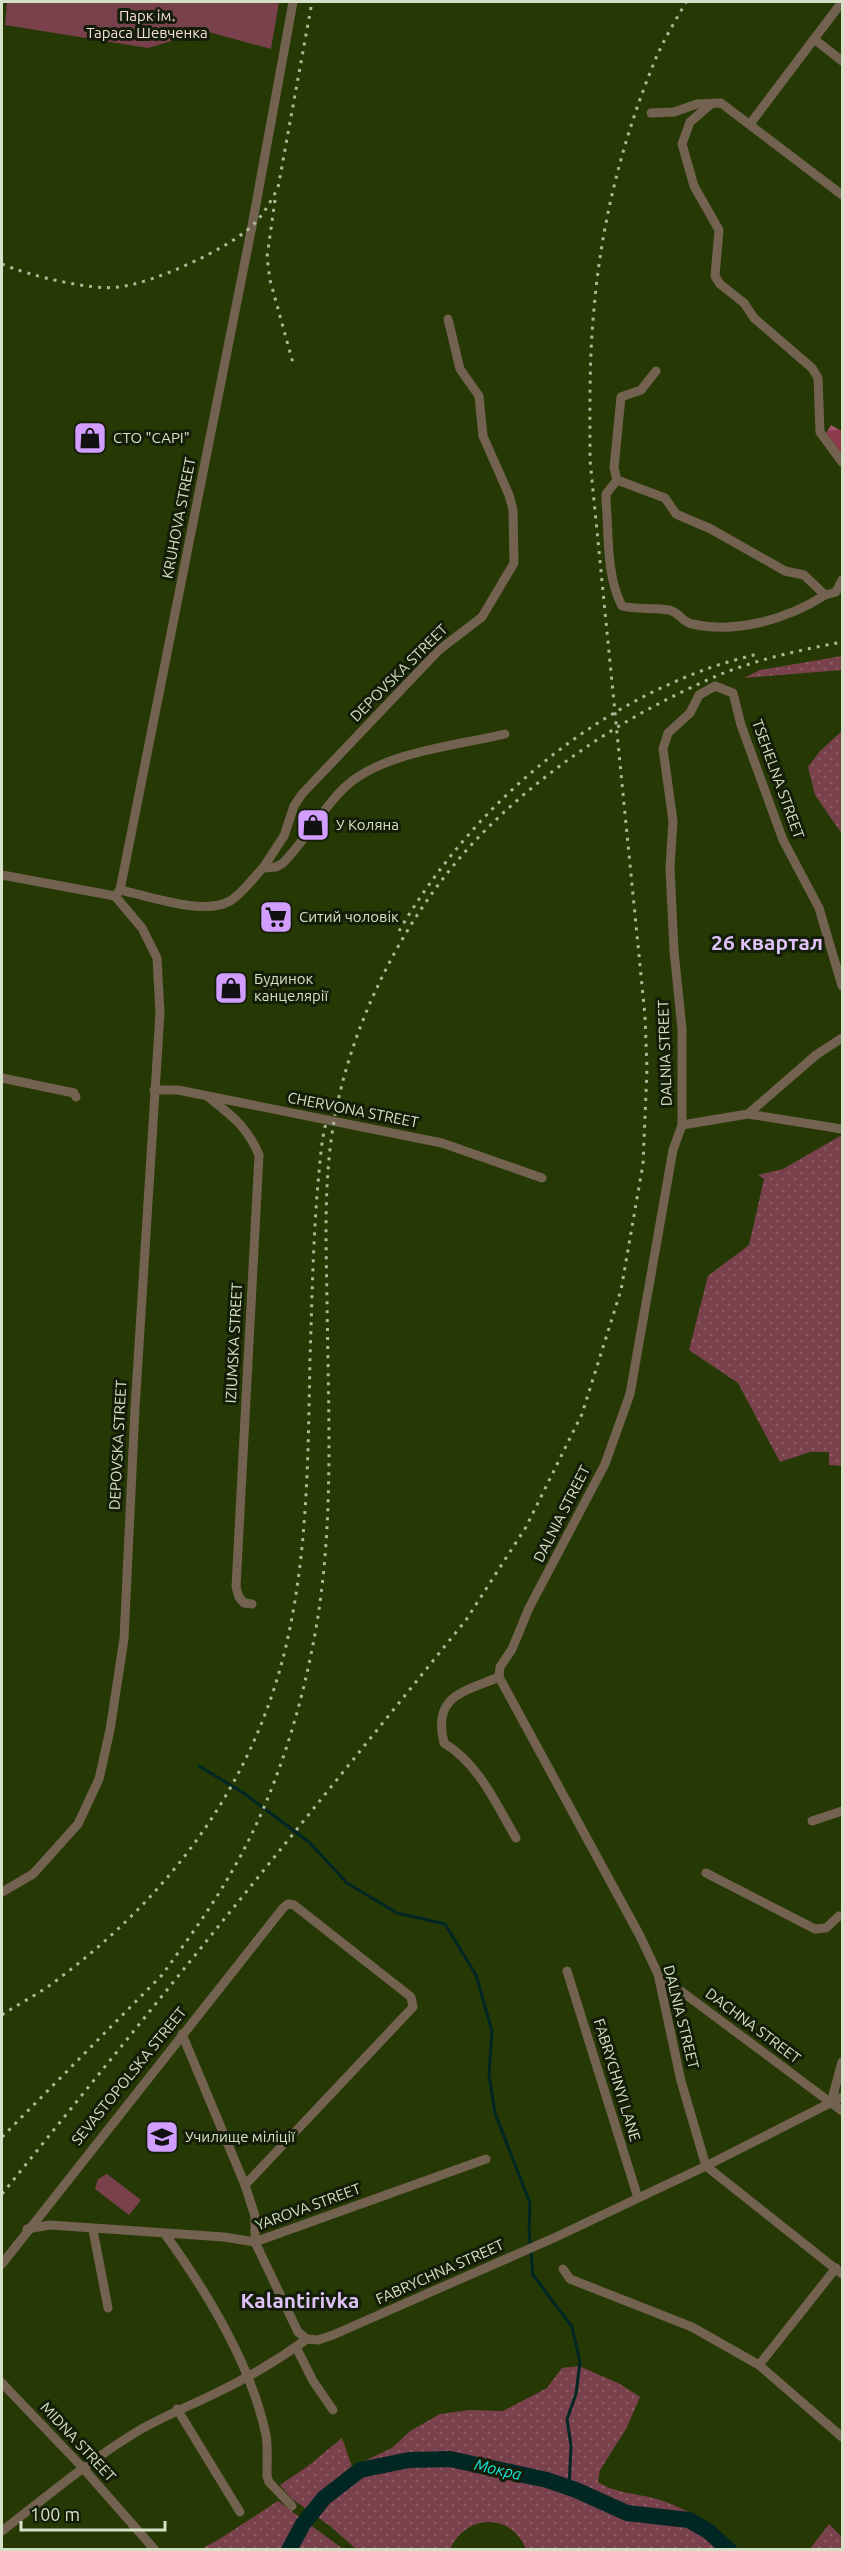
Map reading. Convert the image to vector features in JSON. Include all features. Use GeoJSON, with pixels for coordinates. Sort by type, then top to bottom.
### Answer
{"type":"FeatureCollection","features":[{"type":"Feature","properties":{"kind":"street","name":"KRUHOVA STREET"},"geometry":{"type":"LineString","coordinates":[[118,893],[250,238],[293,2]]}},
{"type":"Feature","properties":{"kind":"street"},"geometry":{"type":"LineString","coordinates":[[750,124],[842,2]]}},
{"type":"Feature","properties":{"kind":"street"},"geometry":{"type":"LineString","coordinates":[[814,39],[843,61]]}},
{"type":"Feature","properties":{"kind":"street"},"geometry":{"type":"LineString","coordinates":[[711,104],[690,122],[682,144],[694,186],[719,230],[716,276],[720,284],[744,303],[754,318],[812,368],[818,378],[820,432],[843,462]]}},
{"type":"Feature","properties":{"kind":"street"},"geometry":{"type":"LineString","coordinates":[[651,113],[666,113],[689,106],[722,104],[843,195]]}},
{"type":"Feature","properties":{"kind":"street","name":"DEPOVSKA STREET"},"geometry":{"type":"LineString","coordinates":[[2,875],[197,906],[217,906],[232,900],[263,868],[284,836],[294,806],[302,794],[439,650],[482,617],[514,563],[513,510],[483,436],[479,396],[460,369],[448,319]]}},
{"type":"Feature","properties":{"kind":"street"},"geometry":{"type":"LineString","coordinates":[[656,371],[641,390],[621,397],[614,468],[616,480],[606,494],[611,566],[616,595],[622,606],[670,610],[690,624],[724,627],[775,619],[807,607],[825,595],[839,595],[843,580]]}},
{"type":"Feature","properties":{"kind":"street"},"geometry":{"type":"LineString","coordinates":[[616,480],[665,498],[676,514],[711,529],[785,571],[804,575],[825,595]]}},
{"type":"Feature","properties":{"kind":"street","name":"DALNIA STREET"},"geometry":{"type":"LineString","coordinates":[[706,2166],[681,2081],[657,1974],[640,1936],[499,1677],[500,1667],[512,1649],[529,1608],[605,1464],[630,1394],[673,1150],[682,1125],[682,1029],[674,951],[670,868],[673,821],[663,749],[668,733],[690,713],[699,695],[715,686],[722,687]]}},
{"type":"Feature","properties":{"kind":"street","name":"TSEHELNA STREET"},"geometry":{"type":"LineString","coordinates":[[722,687],[733,693],[741,725],[783,840],[819,908],[843,986]]}},
{"type":"Feature","properties":{"kind":"street","name":"DEPOVSKA STREET"},"geometry":{"type":"LineString","coordinates":[[263,868],[276,867],[284,863],[321,812],[346,786],[376,765],[505,734]]}},
{"type":"Feature","properties":{"kind":"street","name":"DEPOVSKA STREET"},"geometry":{"type":"LineString","coordinates":[[2,1892],[33,1874],[78,1824],[99,1779],[110,1730],[124,1639],[135,1408],[160,1013],[157,958],[142,928],[118,893]]}},
{"type":"Feature","properties":{"kind":"street"},"geometry":{"type":"LineString","coordinates":[[748,1114],[816,1055],[843,1038]]}},
{"type":"Feature","properties":{"kind":"street"},"geometry":{"type":"LineString","coordinates":[[2,1078],[74,1093],[76,1097]]}},
{"type":"Feature","properties":{"kind":"street","name":"CHERVONA STREET"},"geometry":{"type":"LineString","coordinates":[[154,1090],[178,1090],[442,1143],[542,1178]]}},
{"type":"Feature","properties":{"kind":"street","name":"IZIUMSKA STREET"},"geometry":{"type":"LineString","coordinates":[[207,1096],[232,1116],[251,1136],[259,1155],[236,1587],[244,1603],[252,1604]]}},
{"type":"Feature","properties":{"kind":"street"},"geometry":{"type":"LineString","coordinates":[[682,1125],[748,1114],[843,1129]]}},
{"type":"Feature","properties":{"kind":"street"},"geometry":{"type":"LineString","coordinates":[[499,1677],[452,1697],[444,1711],[440,1726],[444,1743],[461,1753],[484,1782],[516,1838]]}},
{"type":"Feature","properties":{"kind":"street"},"geometry":{"type":"LineString","coordinates":[[812,1821],[843,1811]]}},
{"type":"Feature","properties":{"kind":"street"},"geometry":{"type":"LineString","coordinates":[[706,1873],[815,1929],[826,1928],[843,1916]]}},
{"type":"Feature","properties":{"kind":"street","name":"SEVASTOPOLSKA STREET"},"geometry":{"type":"LineString","coordinates":[[2,2264],[27,2229],[288,1904],[294,1905],[411,1997],[413,2007],[245,2185]]}},
{"type":"Feature","properties":{"kind":"street","name":"FABRYCHNYI LANE"},"geometry":{"type":"LineString","coordinates":[[567,1971],[638,2198]]}},
{"type":"Feature","properties":{"kind":"street","name":"DACHNA STREET"},"geometry":{"type":"LineString","coordinates":[[657,1974],[843,2111]]}},
{"type":"Feature","properties":{"kind":"street"},"geometry":{"type":"LineString","coordinates":[[182,2034],[245,2185],[255,2216],[255,2242],[298,2332],[307,2339]]}},
{"type":"Feature","properties":{"kind":"street"},"geometry":{"type":"LineString","coordinates":[[831,2103],[843,2062]]}},
{"type":"Feature","properties":{"kind":"street","name":"FABRYCHNA STREET"},"geometry":{"type":"LineString","coordinates":[[2,2531],[84,2468],[137,2432],[177,2409],[212,2395],[248,2376],[307,2339],[318,2340],[333,2336],[556,2237],[706,2166],[843,2097]]}},
{"type":"Feature","properties":{"kind":"street","name":"YAROVA STREET"},"geometry":{"type":"LineString","coordinates":[[27,2229],[50,2225],[93,2230],[224,2237],[255,2242],[486,2159]]}},
{"type":"Feature","properties":{"kind":"street"},"geometry":{"type":"LineString","coordinates":[[706,2166],[839,2271],[759,2365]]}},
{"type":"Feature","properties":{"kind":"street"},"geometry":{"type":"LineString","coordinates":[[93,2230],[108,2308]]}},
{"type":"Feature","properties":{"kind":"street"},"geometry":{"type":"LineString","coordinates":[[165,2234],[198,2280],[248,2376],[266,2433],[269,2482],[292,2506]]}},
{"type":"Feature","properties":{"kind":"street"},"geometry":{"type":"LineString","coordinates":[[563,2270],[570,2279],[692,2326],[759,2365],[843,2437]]}},
{"type":"Feature","properties":{"kind":"street"},"geometry":{"type":"LineString","coordinates":[[296,2347],[313,2381],[333,2410]]}},
{"type":"Feature","properties":{"kind":"street","name":"MIDNA STREET"},"geometry":{"type":"LineString","coordinates":[[2,2383],[84,2468],[155,2550]]}},
{"type":"Feature","properties":{"kind":"street"},"geometry":{"type":"LineString","coordinates":[[177,2409],[240,2512]]}},
{"type":"Feature","properties":{"kind":"green space","name":"Парк ім. Тараса Шевченка"},"geometry":{"type":"Polygon","coordinates":[[[7,2],[279,2],[271,49],[205,31],[148,48],[5,25],[7,2]]]}},
{"type":"Feature","properties":{"kind":"green space"},"geometry":{"type":"Polygon","coordinates":[[[831,425],[842,431],[842,454],[826,433],[831,425]]]}},
{"type":"Feature","properties":{"kind":"green space"},"geometry":{"type":"Polygon","coordinates":[[[842,656],[842,670],[744,678],[760,670],[842,656]]]}},
{"type":"Feature","properties":{"kind":"green space"},"geometry":{"type":"Polygon","coordinates":[[[842,731],[842,834],[815,795],[808,767],[820,751],[842,731]]]}},
{"type":"Feature","properties":{"kind":"green space"},"geometry":{"type":"Polygon","coordinates":[[[842,1135],[842,1466],[829,1465],[829,1452],[810,1452],[780,1462],[738,1383],[689,1350],[708,1276],[749,1245],[764,1179],[758,1175],[783,1169],[842,1135]]]}},
{"type":"Feature","properties":{"kind":"green space"},"geometry":{"type":"Polygon","coordinates":[[[107,2174],[141,2200],[129,2215],[95,2189],[98,2179],[107,2174]]]}},
{"type":"Feature","properties":{"kind":"green space"},"geometry":{"type":"Polygon","coordinates":[[[579,2366],[620,2384],[640,2397],[626,2429],[600,2470],[598,2482],[614,2489],[657,2499],[687,2511],[704,2522],[735,2549],[526,2549],[510,2528],[488,2522],[467,2529],[457,2537],[450,2549],[356,2549],[330,2526],[292,2499],[280,2485],[342,2438],[352,2467],[392,2448],[410,2431],[440,2414],[469,2410],[503,2411],[547,2388],[562,2368],[579,2366]]]}},
{"type":"Feature","properties":{"kind":"green space"},"geometry":{"type":"Polygon","coordinates":[[[278,2501],[343,2549],[199,2550],[218,2540],[278,2501]]]}},
{"type":"Feature","properties":{"kind":"green space"},"geometry":{"type":"Polygon","coordinates":[[[829,2524],[842,2537],[842,2549],[810,2549],[829,2524]]]}},
{"type":"Feature","properties":{"kind":"waterway"},"geometry":{"type":"LineString","coordinates":[[199,1766],[242,1792],[309,1842],[347,1883],[397,1913],[445,1924],[476,1975],[492,2031],[489,2075],[495,2113],[530,2203],[529,2230],[533,2275],[572,2327],[580,2362],[576,2394],[567,2419],[571,2446],[569,2488]]}},
{"type":"Feature","properties":{"kind":"waterway","name":"Мокра"},"geometry":{"type":"LineString","coordinates":[[289,2550],[303,2524],[324,2498],[360,2470],[409,2460],[450,2459],[547,2480],[576,2490],[627,2513],[689,2520],[708,2531],[729,2550]]}},
{"type":"Feature","properties":{"kind":"railway"},"geometry":{"type":"LineString","coordinates":[[2,264],[59,281],[92,287],[118,287],[150,279],[189,264],[226,245],[252,226],[278,188],[312,2]]}},
{"type":"Feature","properties":{"kind":"railway"},"geometry":{"type":"LineString","coordinates":[[2,2194],[466,1620],[526,1527],[582,1414],[621,1290],[643,1164],[647,1069],[645,1016],[590,460],[591,347],[597,277],[615,181],[644,88],[666,37],[686,2]]}},
{"type":"Feature","properties":{"kind":"railway"},"geometry":{"type":"LineString","coordinates":[[275,200],[267,257],[270,280],[293,363]]}},
{"type":"Feature","properties":{"kind":"railway"},"geometry":{"type":"LineString","coordinates":[[2,2137],[162,1975],[207,1912],[231,1873],[260,1817],[283,1757],[309,1665],[321,1593],[325,1551],[329,1466],[326,1216],[332,1134],[339,1095],[350,1055],[365,1016],[401,941],[448,872],[498,817],[551,772],[609,732],[670,698],[735,669],[770,658],[842,642]]}},
{"type":"Feature","properties":{"kind":"railway"},"geometry":{"type":"LineString","coordinates":[[399,931],[426,888],[491,810],[568,744],[610,716],[654,691],[708,668],[757,654]]}},
{"type":"Feature","properties":{"kind":"railway"},"geometry":{"type":"LineString","coordinates":[[2,2015],[47,1987],[95,1950],[169,1876],[200,1835],[228,1792],[252,1746],[271,1697],[286,1646],[303,1539],[315,1227],[321,1153],[326,1123]]}},
{"type":"Feature","properties":{"kind":"place","name":"СТО \"CAPI\""},"geometry":{"type":"Point","coordinates":[90,438]}},
{"type":"Feature","properties":{"kind":"place","name":"У Коляна"},"geometry":{"type":"Point","coordinates":[313,825]}},
{"type":"Feature","properties":{"kind":"place","name":"Ситий чоловік"},"geometry":{"type":"Point","coordinates":[276,917]}},
{"type":"Feature","properties":{"kind":"place","name":"Будинок канцелярії"},"geometry":{"type":"Point","coordinates":[231,988]}},
{"type":"Feature","properties":{"kind":"place","name":"Училище міліції"},"geometry":{"type":"Point","coordinates":[162,2137]}},
{"type":"Feature","properties":{"kind":"district","name":"26 квартал"},"geometry":{"type":"Point","coordinates":[767,943]}},
{"type":"Feature","properties":{"kind":"district","name":"Kalantirivka"},"geometry":{"type":"Point","coordinates":[300,2301]}}]}
